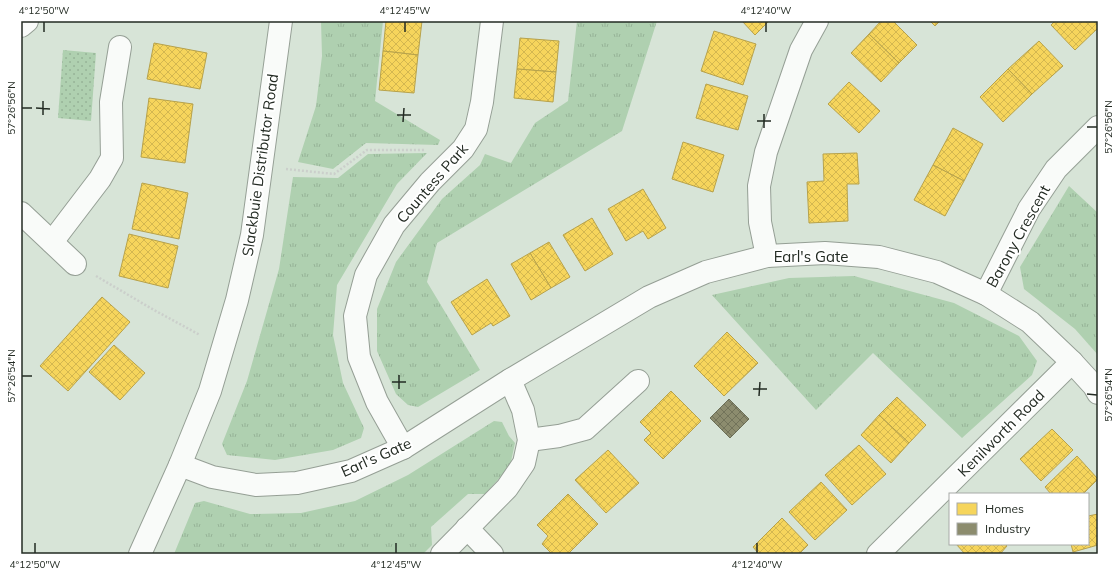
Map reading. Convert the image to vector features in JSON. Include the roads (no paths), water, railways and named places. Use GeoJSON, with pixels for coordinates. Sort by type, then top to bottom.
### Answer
{"type":"FeatureCollection","features":[{"type":"Feature","properties":{"kind":"street"},"geometry":{"type":"LineString","coordinates":[[21,26],[27,21]]}},
{"type":"Feature","properties":{"kind":"street","name":"Slackbuie Distributor Road"},"geometry":{"type":"LineString","coordinates":[[140,554],[180,465],[210,391],[237,300],[252,235],[278,21]]}},
{"type":"Feature","properties":{"kind":"street","name":"Countess Park"},"geometry":{"type":"LineString","coordinates":[[403,448],[377,402],[359,357],[355,316],[366,276],[394,225],[430,182],[464,150],[476,130],[482,102],[492,21]]}},
{"type":"Feature","properties":{"kind":"street"},"geometry":{"type":"LineString","coordinates":[[767,256],[760,222],[759,186],[766,152],[801,50],[817,21]]}},
{"type":"Feature","properties":{"kind":"street"},"geometry":{"type":"LineString","coordinates":[[52,242],[100,179],[112,158],[111,102],[120,47]]}},
{"type":"Feature","properties":{"kind":"street","name":"Barony Crescent"},"geometry":{"type":"LineString","coordinates":[[986,294],[1029,209],[1056,168],[1098,127]]}},
{"type":"Feature","properties":{"kind":"street"},"geometry":{"type":"LineString","coordinates":[[21,213],[75,264]]}},
{"type":"Feature","properties":{"kind":"street","name":"Earl's Gate"},"geometry":{"type":"LineString","coordinates":[[180,465],[212,477],[256,485],[297,483],[351,471],[403,448],[510,380],[649,297],[706,272],[767,256],[824,253],[879,257],[937,272],[986,294],[1030,322],[1072,362],[1094,386],[1098,393]]}},
{"type":"Feature","properties":{"kind":"street","name":"Kenilworth Road"},"geometry":{"type":"LineString","coordinates":[[878,554],[1072,362]]}},
{"type":"Feature","properties":{"kind":"street"},"geometry":{"type":"LineString","coordinates":[[442,554],[507,488],[524,463],[529,440],[523,410],[510,380]]}},
{"type":"Feature","properties":{"kind":"street"},"geometry":{"type":"LineString","coordinates":[[529,440],[559,436],[585,429],[638,381]]}},
{"type":"Feature","properties":{"kind":"street"},"geometry":{"type":"LineString","coordinates":[[467,528],[492,554]]}}]}
